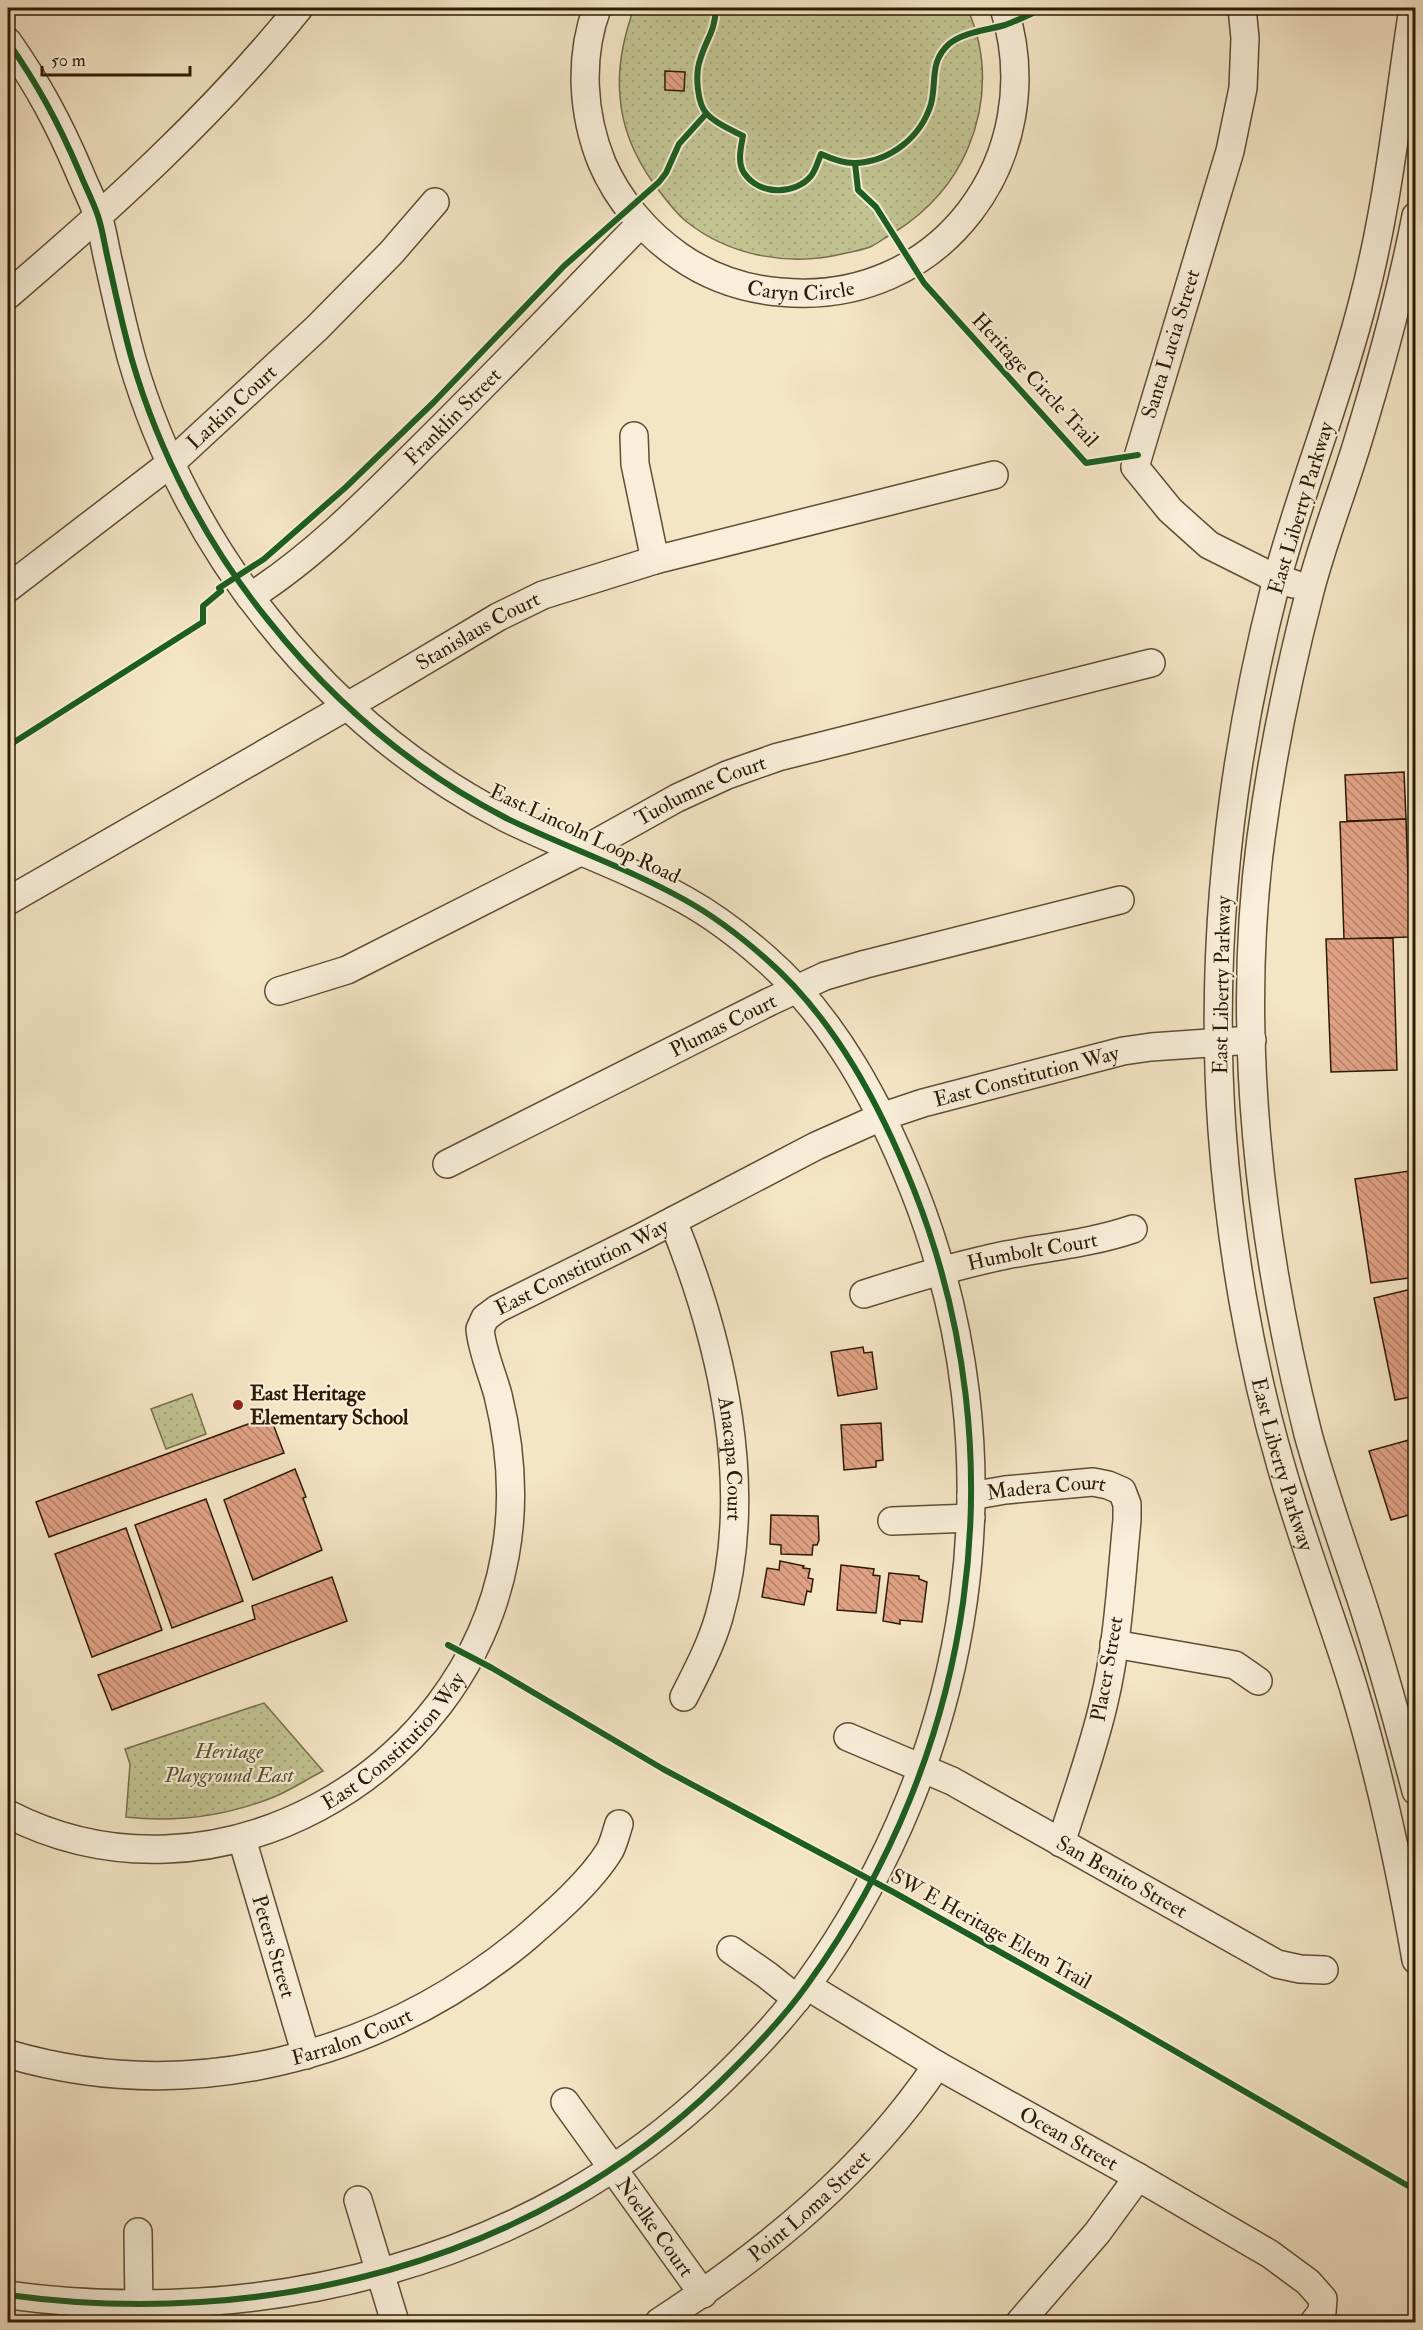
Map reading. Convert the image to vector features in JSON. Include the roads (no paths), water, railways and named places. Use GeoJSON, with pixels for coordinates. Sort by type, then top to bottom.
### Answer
{"type":"FeatureCollection","features":[{"type":"Feature","properties":{"kind":"street"},"geometry":{"type":"LineString","coordinates":[[8,295],[99,217],[224,94],[299,8]]}},
{"type":"Feature","properties":{"kind":"street","name":"Caryn Circle"},"geometry":{"type":"LineString","coordinates":[[597,8],[586,58],[585,90],[589,121],[598,152],[611,180],[641,223],[668,248],[697,267],[730,282],[764,290],[792,293],[834,291],[876,280],[902,269],[937,245],[968,214],[992,178],[1003,152],[1014,110],[1016,81],[1012,38],[1004,8]]}},
{"type":"Feature","properties":{"kind":"street","name":"Santa Lucia Street"},"geometry":{"type":"LineString","coordinates":[[1242,8],[1245,38],[1243,88],[1230,151],[1134,467],[1170,510],[1209,545],[1277,579],[1310,589]]}},
{"type":"Feature","properties":{"kind":"street","name":"East Liberty Parkway"},"geometry":{"type":"LineString","coordinates":[[1413,8],[1386,187],[1362,305],[1277,579],[1258,660],[1233,793],[1219,944],[1218,1041],[1222,1129],[1230,1218],[1241,1288],[1266,1411],[1284,1476],[1353,1686],[1398,1864],[1416,1960]]}},
{"type":"Feature","properties":{"kind":"street","name":"East Lincoln Loop Road"},"geometry":{"type":"LineString","coordinates":[[8,42],[56,117],[99,217],[133,363],[153,421],[171,463],[213,540],[250,597],[298,657],[346,707],[414,763],[468,798],[580,852],[660,887],[696,906],[743,940],[797,988],[849,1058],[893,1139],[923,1213],[941,1269],[962,1369],[971,1507],[968,1578],[960,1630],[945,1696],[922,1767],[874,1883],[802,1993],[715,2086],[666,2130],[614,2168],[566,2198],[508,2229],[455,2252],[382,2278],[334,2291],[290,2299],[146,2313],[66,2305],[8,2295]]}},
{"type":"Feature","properties":{"kind":"street","name":"Larkin Court"},"geometry":{"type":"LineString","coordinates":[[8,588],[171,463],[317,328],[391,253],[435,202]]}},
{"type":"Feature","properties":{"kind":"street","name":"East Liberty Parkway"},"geometry":{"type":"LineString","coordinates":[[1416,216],[1399,297],[1378,373],[1310,589],[1280,721],[1260,840],[1252,951],[1252,1040],[1256,1136],[1276,1286],[1316,1460],[1382,1666],[1416,1791]]}},
{"type":"Feature","properties":{"kind":"street","name":"Franklin Street"},"geometry":{"type":"LineString","coordinates":[[250,597],[285,574],[378,491],[641,223]]}},
{"type":"Feature","properties":{"kind":"street"},"geometry":{"type":"LineString","coordinates":[[634,436],[635,464],[655,560]]}},
{"type":"Feature","properties":{"kind":"street","name":"Stanislaus Court"},"geometry":{"type":"LineString","coordinates":[[8,901],[517,607],[579,582],[655,560],[994,475]]}},
{"type":"Feature","properties":{"kind":"street","name":"Tuolumne Court"},"geometry":{"type":"LineString","coordinates":[[279,991],[347,969],[580,852],[677,798],[727,775],[778,757],[1151,663]]}},
{"type":"Feature","properties":{"kind":"street","name":"Plumas Court"},"geometry":{"type":"LineString","coordinates":[[447,1164],[825,976],[1120,900]]}},
{"type":"Feature","properties":{"kind":"street","name":"East Constitution Way"},"geometry":{"type":"LineString","coordinates":[[8,1814],[64,1837],[98,1845],[131,1849],[184,1848],[242,1839],[295,1819],[328,1802],[375,1770],[405,1743],[438,1706],[464,1666],[481,1633],[500,1578],[509,1531],[511,1492],[505,1430],[480,1329],[485,1318],[497,1309],[816,1146],[881,1117],[923,1103],[1123,1052],[1151,1047],[1252,1040]]}},
{"type":"Feature","properties":{"kind":"street","name":"Anacapa Court"},"geometry":{"type":"LineString","coordinates":[[672,1221],[715,1344],[728,1415],[734,1492],[733,1523],[723,1604],[710,1642],[684,1696]]}},
{"type":"Feature","properties":{"kind":"street","name":"Humbolt Court"},"geometry":{"type":"LineString","coordinates":[[864,1294],[941,1269],[1021,1252],[1107,1238],[1133,1229]]}},
{"type":"Feature","properties":{"kind":"street","name":"Madera Court"},"geometry":{"type":"LineString","coordinates":[[892,1521],[971,1507],[1005,1490],[1093,1482],[1122,1491]]}},
{"type":"Feature","properties":{"kind":"street","name":"Placer Street"},"geometry":{"type":"LineString","coordinates":[[1060,1843],[1105,1701],[1114,1644],[1127,1520],[1127,1504],[1122,1491]]}},
{"type":"Feature","properties":{"kind":"street"},"geometry":{"type":"LineString","coordinates":[[1114,1644],[1235,1665],[1258,1681]]}},
{"type":"Feature","properties":{"kind":"street","name":"San Benito Street"},"geometry":{"type":"LineString","coordinates":[[848,1737],[952,1781],[1278,1964],[1300,1969],[1324,1970]]}},
{"type":"Feature","properties":{"kind":"street","name":"Farralon Court"},"geometry":{"type":"LineString","coordinates":[[8,2055],[69,2068],[115,2074],[164,2076],[237,2070],[306,2055],[362,2037],[397,2021],[455,1989],[487,1968],[530,1934],[579,1888],[610,1850],[620,1824]]}},
{"type":"Feature","properties":{"kind":"street","name":"Peters Street"},"geometry":{"type":"LineString","coordinates":[[242,1839],[306,2055]]}},
{"type":"Feature","properties":{"kind":"street","name":"Ocean Street"},"geometry":{"type":"LineString","coordinates":[[730,1950],[767,1975],[937,2065],[1138,2177],[1289,2266],[1319,2311]]}},
{"type":"Feature","properties":{"kind":"street","name":"Point Loma Street"},"geometry":{"type":"LineString","coordinates":[[659,2322],[703,2294],[766,2246],[811,2207],[893,2124],[937,2065]]}},
{"type":"Feature","properties":{"kind":"street","name":"Noelke Court"},"geometry":{"type":"LineString","coordinates":[[565,2102],[703,2294]]}},
{"type":"Feature","properties":{"kind":"street"},"geometry":{"type":"LineString","coordinates":[[1020,2322],[1097,2234],[1138,2177]]}},
{"type":"Feature","properties":{"kind":"street"},"geometry":{"type":"LineString","coordinates":[[358,2200],[395,2322]]}},
{"type":"Feature","properties":{"kind":"street"},"geometry":{"type":"LineString","coordinates":[[138,2232],[146,2313]]}},
{"type":"Feature","properties":{"kind":"place","name":"East Heritage Elementary School"},"geometry":{"type":"Point","coordinates":[238,1405]}},
{"type":"Feature","properties":{"kind":"park label","name":"Heritage Playground East"},"geometry":{"type":"Point","coordinates":[229,1763]}}]}
